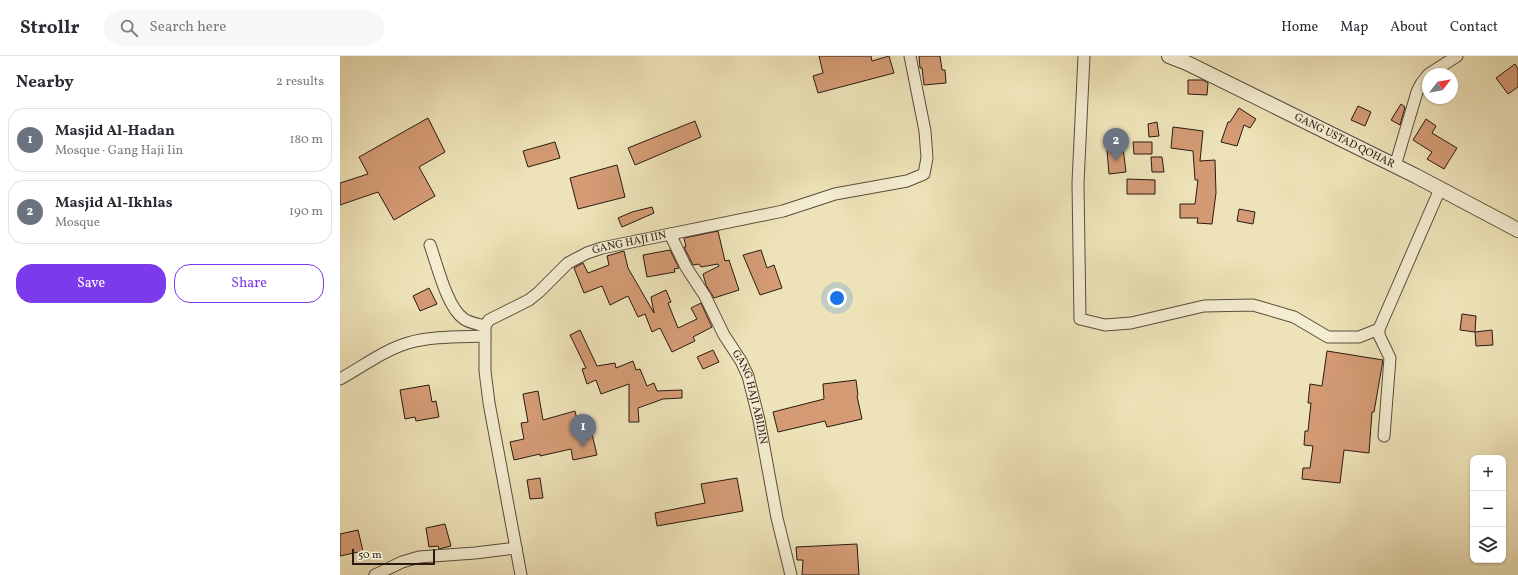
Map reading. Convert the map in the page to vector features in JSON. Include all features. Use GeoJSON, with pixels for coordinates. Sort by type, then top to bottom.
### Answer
{"type":"FeatureCollection","features":[{"type":"Feature","properties":{"kind":"street","name":"GANG HAJI IIN"},"geometry":{"type":"LineString","coordinates":[[485,331],[489,320],[529,300],[568,263],[587,253],[602,248],[776,213],[835,194],[907,181],[924,174],[927,158],[926,131],[910,56]]}},
{"type":"Feature","properties":{"kind":"street"},"geometry":{"type":"LineString","coordinates":[[1084,56],[1078,183],[1080,319],[1105,325],[1131,323],[1204,306],[1253,305],[1294,317],[1328,336],[1359,337],[1379,328]]}},
{"type":"Feature","properties":{"kind":"street","name":"GANG USTAD QOHAR"},"geometry":{"type":"LineString","coordinates":[[1169,56],[1187,63],[1416,176],[1440,190],[1495,216],[1518,230]]}},
{"type":"Feature","properties":{"kind":"street"},"geometry":{"type":"LineString","coordinates":[[1438,68],[1457,56]]}},
{"type":"Feature","properties":{"kind":"street"},"geometry":{"type":"LineString","coordinates":[[1395,166],[1422,83]]}},
{"type":"Feature","properties":{"kind":"street"},"geometry":{"type":"LineString","coordinates":[[1384,436],[1390,358],[1379,335],[1379,328],[1440,190]]}},
{"type":"Feature","properties":{"kind":"street","name":"GANG HAJI ABIDIN"},"geometry":{"type":"LineString","coordinates":[[670,234],[686,267],[708,301],[724,335],[741,361],[748,376],[759,420],[777,518],[791,575]]}},
{"type":"Feature","properties":{"kind":"street"},"geometry":{"type":"LineString","coordinates":[[430,245],[455,312],[485,331]]}},
{"type":"Feature","properties":{"kind":"street"},"geometry":{"type":"LineString","coordinates":[[340,379],[391,350],[408,343],[485,331]]}},
{"type":"Feature","properties":{"kind":"street"},"geometry":{"type":"LineString","coordinates":[[485,331],[485,371],[489,403],[521,575]]}},
{"type":"Feature","properties":{"kind":"street"},"geometry":{"type":"LineString","coordinates":[[375,575],[402,562],[419,557],[516,548]]}},
{"type":"Feature","properties":{"kind":"building"},"geometry":{"type":"Polygon","coordinates":[[[819,56],[871,56],[872,61],[889,56],[894,73],[818,93],[813,76],[823,73],[819,56]]]}},
{"type":"Feature","properties":{"kind":"building"},"geometry":{"type":"Polygon","coordinates":[[[919,56],[940,56],[942,70],[945,70],[946,83],[924,85],[919,56]]]}},
{"type":"Feature","properties":{"kind":"building"},"geometry":{"type":"Polygon","coordinates":[[[1515,64],[1518,69],[1518,87],[1508,94],[1496,78],[1515,64]]]}},
{"type":"Feature","properties":{"kind":"building"},"geometry":{"type":"Polygon","coordinates":[[[1188,80],[1203,80],[1208,83],[1207,95],[1188,94],[1188,80]]]}},
{"type":"Feature","properties":{"kind":"building"},"geometry":{"type":"Polygon","coordinates":[[[1401,104],[1405,107],[1400,125],[1391,120],[1401,104]]]}},
{"type":"Feature","properties":{"kind":"building"},"geometry":{"type":"Polygon","coordinates":[[[1358,106],[1371,112],[1365,126],[1351,120],[1358,106]]]}},
{"type":"Feature","properties":{"kind":"building"},"geometry":{"type":"Polygon","coordinates":[[[1239,108],[1256,119],[1250,128],[1244,125],[1237,146],[1221,142],[1228,122],[1230,122],[1239,108]]]}},
{"type":"Feature","properties":{"kind":"building"},"geometry":{"type":"Polygon","coordinates":[[[428,118],[445,152],[419,167],[435,196],[394,220],[378,192],[340,205],[340,183],[368,174],[359,157],[428,118]]]}},
{"type":"Feature","properties":{"kind":"building"},"geometry":{"type":"Polygon","coordinates":[[[1426,119],[1436,126],[1432,133],[1457,148],[1444,169],[1427,159],[1432,152],[1413,140],[1426,119]]]}},
{"type":"Feature","properties":{"kind":"building"},"geometry":{"type":"Polygon","coordinates":[[[695,121],[701,137],[635,165],[628,148],[695,121]]]}},
{"type":"Feature","properties":{"kind":"building"},"geometry":{"type":"Polygon","coordinates":[[[1157,122],[1159,136],[1149,137],[1148,124],[1157,122]]]}},
{"type":"Feature","properties":{"kind":"building"},"geometry":{"type":"Polygon","coordinates":[[[1173,127],[1203,131],[1200,161],[1215,160],[1216,193],[1212,224],[1197,223],[1198,218],[1180,218],[1180,204],[1195,204],[1198,180],[1195,180],[1193,151],[1171,148],[1173,127]]]}},
{"type":"Feature","properties":{"kind":"building"},"geometry":{"type":"Polygon","coordinates":[[[555,142],[560,158],[528,167],[523,151],[555,142]]]}},
{"type":"Feature","properties":{"kind":"building"},"geometry":{"type":"Polygon","coordinates":[[[1133,142],[1152,142],[1152,154],[1134,154],[1133,142]]]}},
{"type":"Feature","properties":{"kind":"building"},"geometry":{"type":"Polygon","coordinates":[[[1123,148],[1126,172],[1109,174],[1107,150],[1123,148]]]}},
{"type":"Feature","properties":{"kind":"building"},"geometry":{"type":"Polygon","coordinates":[[[1151,157],[1162,157],[1164,172],[1152,172],[1151,157]]]}},
{"type":"Feature","properties":{"kind":"building"},"geometry":{"type":"Polygon","coordinates":[[[617,165],[625,197],[578,209],[570,178],[617,165]]]}},
{"type":"Feature","properties":{"kind":"building"},"geometry":{"type":"Polygon","coordinates":[[[1127,179],[1155,180],[1155,194],[1127,194],[1127,179]]]}},
{"type":"Feature","properties":{"kind":"building"},"geometry":{"type":"Polygon","coordinates":[[[652,207],[654,213],[622,227],[618,218],[632,212],[652,207]]]}},
{"type":"Feature","properties":{"kind":"building"},"geometry":{"type":"Polygon","coordinates":[[[1239,209],[1255,212],[1253,224],[1237,221],[1239,209]]]}},
{"type":"Feature","properties":{"kind":"building"},"geometry":{"type":"Polygon","coordinates":[[[718,231],[725,261],[729,260],[739,290],[714,298],[706,285],[703,274],[719,266],[718,264],[701,267],[699,264],[693,265],[684,247],[686,247],[684,238],[718,231]]]}},
{"type":"Feature","properties":{"kind":"building"},"geometry":{"type":"Polygon","coordinates":[[[670,250],[679,268],[674,269],[675,272],[647,277],[643,255],[670,250]]]}},
{"type":"Feature","properties":{"kind":"building"},"geometry":{"type":"Polygon","coordinates":[[[761,250],[767,268],[774,265],[782,288],[760,295],[743,255],[761,250]]]}},
{"type":"Feature","properties":{"kind":"building"},"geometry":{"type":"Polygon","coordinates":[[[624,251],[628,268],[654,313],[651,297],[666,290],[671,302],[668,303],[678,328],[697,319],[691,308],[701,303],[712,327],[693,337],[695,341],[672,352],[660,328],[652,332],[645,314],[638,317],[628,296],[610,305],[602,286],[584,293],[574,268],[583,263],[588,273],[609,265],[607,256],[624,251]]]}},
{"type":"Feature","properties":{"kind":"building"},"geometry":{"type":"Polygon","coordinates":[[[429,288],[437,304],[420,311],[413,296],[429,288]]]}},
{"type":"Feature","properties":{"kind":"building"},"geometry":{"type":"Polygon","coordinates":[[[1462,314],[1476,316],[1475,332],[1460,330],[1462,314]]]}},
{"type":"Feature","properties":{"kind":"building"},"geometry":{"type":"Polygon","coordinates":[[[580,330],[597,366],[615,363],[616,368],[633,361],[636,370],[640,369],[647,386],[654,383],[657,391],[682,390],[682,398],[663,399],[638,408],[639,422],[629,422],[629,384],[601,394],[596,380],[587,384],[582,369],[586,368],[570,335],[580,330]]]}},
{"type":"Feature","properties":{"kind":"building"},"geometry":{"type":"Polygon","coordinates":[[[1492,330],[1493,345],[1476,346],[1475,332],[1492,330]]]}},
{"type":"Feature","properties":{"kind":"building"},"geometry":{"type":"Polygon","coordinates":[[[713,350],[719,362],[703,369],[697,357],[713,350]]]}},
{"type":"Feature","properties":{"kind":"building"},"geometry":{"type":"Polygon","coordinates":[[[1327,351],[1383,360],[1374,412],[1372,412],[1369,453],[1344,450],[1340,483],[1302,479],[1303,468],[1310,468],[1313,446],[1304,445],[1305,431],[1308,431],[1311,403],[1308,403],[1310,384],[1322,386],[1327,351]]]}},
{"type":"Feature","properties":{"kind":"building"},"geometry":{"type":"Polygon","coordinates":[[[856,380],[857,396],[862,419],[827,427],[825,421],[778,432],[773,412],[824,399],[823,384],[856,380]]]}},
{"type":"Feature","properties":{"kind":"building"},"geometry":{"type":"Polygon","coordinates":[[[429,385],[432,402],[436,401],[439,417],[416,421],[415,417],[405,419],[400,390],[429,385]]]}},
{"type":"Feature","properties":{"kind":"building"},"geometry":{"type":"Polygon","coordinates":[[[538,391],[543,420],[575,411],[581,436],[592,434],[597,455],[573,460],[571,449],[514,460],[510,442],[524,439],[521,423],[528,422],[523,394],[538,391]]]}},
{"type":"Feature","properties":{"kind":"building"},"geometry":{"type":"Polygon","coordinates":[[[540,478],[543,498],[530,499],[527,480],[540,478]]]}},
{"type":"Feature","properties":{"kind":"building"},"geometry":{"type":"Polygon","coordinates":[[[737,478],[743,511],[657,526],[655,513],[705,503],[701,484],[737,478]]]}},
{"type":"Feature","properties":{"kind":"building"},"geometry":{"type":"Polygon","coordinates":[[[445,524],[451,546],[439,549],[438,546],[429,547],[426,528],[445,524]]]}},
{"type":"Feature","properties":{"kind":"building"},"geometry":{"type":"Polygon","coordinates":[[[358,530],[363,551],[340,556],[340,534],[358,530]]]}},
{"type":"Feature","properties":{"kind":"building"},"geometry":{"type":"Polygon","coordinates":[[[857,544],[859,575],[802,575],[803,560],[797,560],[796,547],[857,544]]]}},
{"type":"Feature","properties":{"kind":"place","name":"Masjid Al-Ikhlas"},"geometry":{"type":"Point","coordinates":[1116,161]}},
{"type":"Feature","properties":{"kind":"place","name":"Masjid Al-Hadan"},"geometry":{"type":"Point","coordinates":[583,447]}}]}
